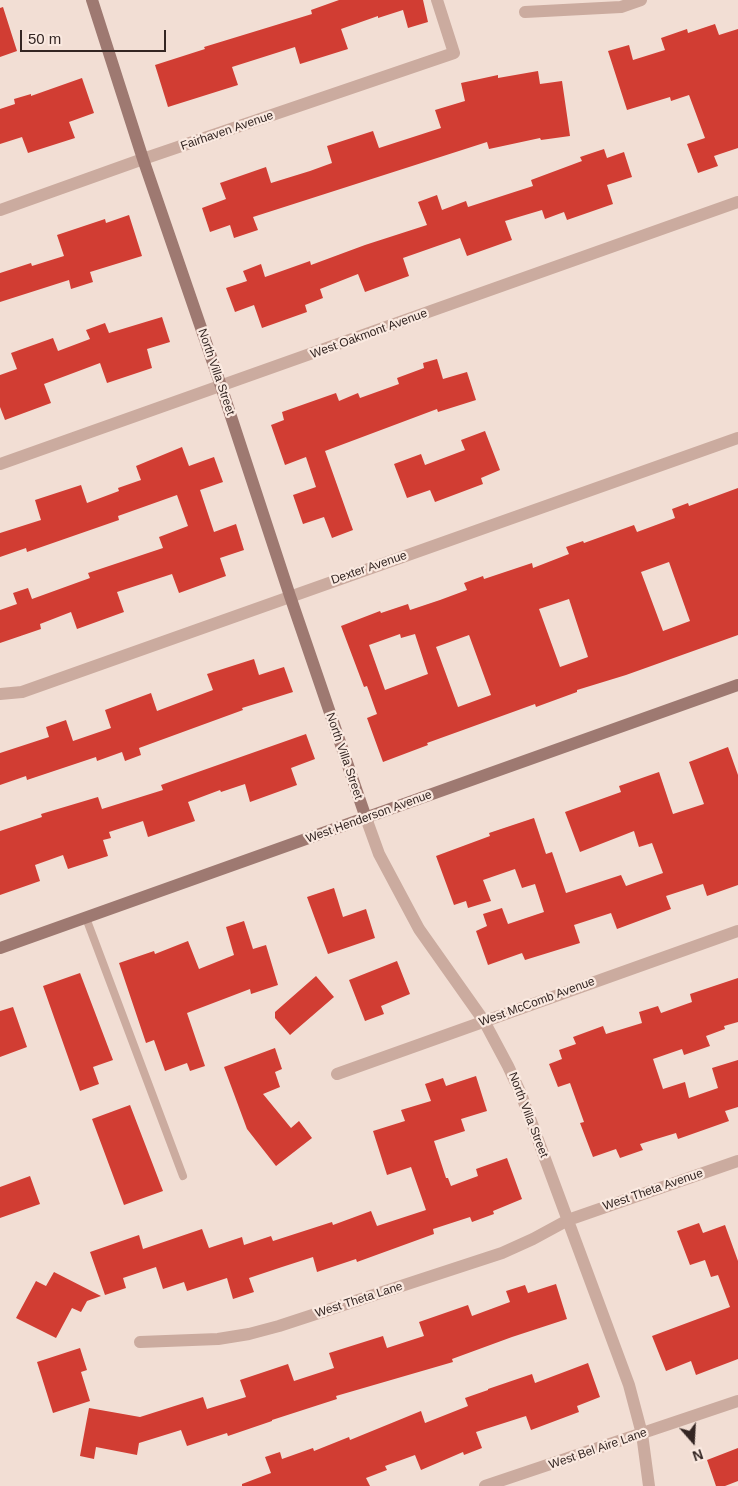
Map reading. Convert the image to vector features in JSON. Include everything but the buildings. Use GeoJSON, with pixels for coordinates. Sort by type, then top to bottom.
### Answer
{"type":"FeatureCollection","features":[{"type":"Feature","properties":{"kind":"street","name":"North Villa Street"},"geometry":{"type":"LineString","coordinates":[[92,0],[143,159],[366,818],[380,854],[419,928],[496,1039],[520,1094],[626,1378],[642,1434],[649,1486]]}},
{"type":"Feature","properties":{"kind":"street","name":"Fairhaven Avenue"},"geometry":{"type":"LineString","coordinates":[[0,210],[454,53],[437,0]]}},
{"type":"Feature","properties":{"kind":"street"},"geometry":{"type":"LineString","coordinates":[[525,12],[621,7],[640,0]]}},
{"type":"Feature","properties":{"kind":"street","name":"West Oakmont Avenue"},"geometry":{"type":"LineString","coordinates":[[0,464],[738,202]]}},
{"type":"Feature","properties":{"kind":"street","name":"Dexter Avenue"},"geometry":{"type":"LineString","coordinates":[[0,694],[22,692],[738,438]]}},
{"type":"Feature","properties":{"kind":"street","name":"West Henderson Avenue"},"geometry":{"type":"LineString","coordinates":[[0,948],[738,685]]}},
{"type":"Feature","properties":{"kind":"street","name":"West McComb Avenue"},"geometry":{"type":"LineString","coordinates":[[337,1074],[738,931]]}},
{"type":"Feature","properties":{"kind":"street","name":"West Theta Avenue"},"geometry":{"type":"LineString","coordinates":[[568,1220],[738,1161]]}},
{"type":"Feature","properties":{"kind":"street","name":"West Theta Lane"},"geometry":{"type":"LineString","coordinates":[[140,1342],[218,1339],[279,1326],[502,1253],[568,1220]]}},
{"type":"Feature","properties":{"kind":"street","name":"West Bel Aire Lane"},"geometry":{"type":"LineString","coordinates":[[486,1486],[738,1401]]}},
{"type":"Feature","properties":{"kind":"lane"},"geometry":{"type":"LineString","coordinates":[[86,918],[183,1176]]}}]}
